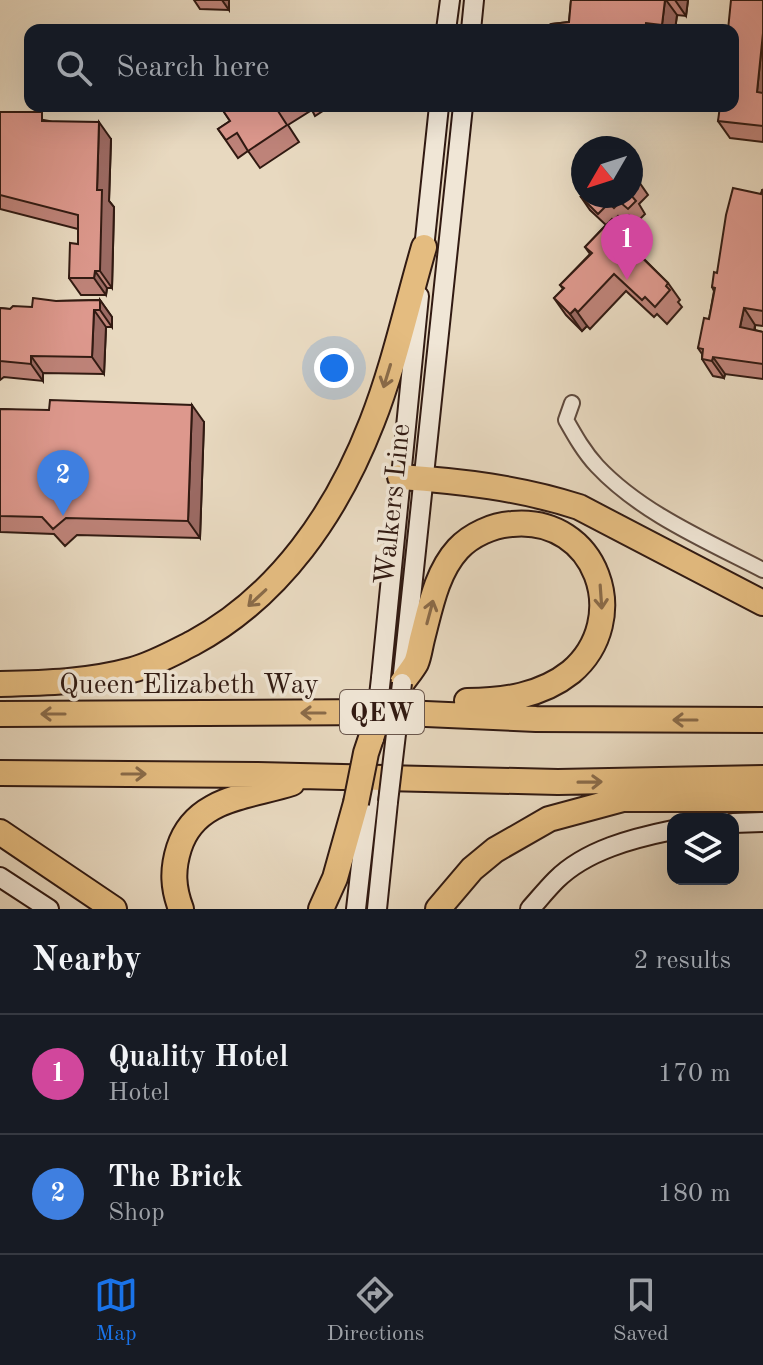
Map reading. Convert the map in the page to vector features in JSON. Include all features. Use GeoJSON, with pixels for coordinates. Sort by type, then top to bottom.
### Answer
{"type":"FeatureCollection","features":[{"type":"Feature","properties":{"kind":"highway"},"geometry":{"type":"LineString","coordinates":[[0,684],[64,683],[136,669],[208,635],[250,605],[274,582],[331,508],[358,455],[373,420],[424,247]]}},
{"type":"Feature","properties":{"kind":"highway"},"geometry":{"type":"LineString","coordinates":[[412,478],[436,478],[551,498],[579,507],[763,603]]}},
{"type":"Feature","properties":{"kind":"highway"},"geometry":{"type":"LineString","coordinates":[[321,909],[335,878],[363,795],[366,753],[378,719],[422,701],[514,698],[534,692],[568,674],[592,648],[602,620],[600,583],[584,551],[558,532],[520,523],[503,524],[472,538],[458,548],[437,584],[416,662],[391,680]]}},
{"type":"Feature","properties":{"kind":"highway","name":"Queen Elizabeth Way"},"geometry":{"type":"LineString","coordinates":[[0,714],[763,720]]}},
{"type":"Feature","properties":{"kind":"highway"},"geometry":{"type":"LineString","coordinates":[[0,773],[558,782]]}},
{"type":"Feature","properties":{"kind":"highway"},"geometry":{"type":"LineString","coordinates":[[181,909],[174,890],[174,866],[182,838],[192,822],[205,811],[234,798],[304,779],[558,782],[763,778]]}},
{"type":"Feature","properties":{"kind":"highway"},"geometry":{"type":"LineString","coordinates":[[438,909],[472,869],[495,850],[549,819],[623,799],[763,799]]}},
{"type":"Feature","properties":{"kind":"highway"},"geometry":{"type":"LineString","coordinates":[[0,832],[114,909]]}},
{"type":"Feature","properties":{"kind":"main road"},"geometry":{"type":"LineString","coordinates":[[447,24],[450,0]]}},
{"type":"Feature","properties":{"kind":"main road"},"geometry":{"type":"LineString","coordinates":[[472,24],[474,0]]}},
{"type":"Feature","properties":{"kind":"main road","name":"Walkers Line"},"geometry":{"type":"LineString","coordinates":[[412,478],[424,247],[438,112]]}},
{"type":"Feature","properties":{"kind":"main road","name":"Walkers Line"},"geometry":{"type":"LineString","coordinates":[[377,909],[388,802],[391,680],[412,478],[462,112]]}},
{"type":"Feature","properties":{"kind":"main road","name":"Walkers Line"},"geometry":{"type":"LineString","coordinates":[[378,719],[391,680]]}},
{"type":"Feature","properties":{"kind":"main road"},"geometry":{"type":"LineString","coordinates":[[356,909],[363,795]]}},
{"type":"Feature","properties":{"kind":"main road"},"geometry":{"type":"LineString","coordinates":[[739,823],[763,822]]}},
{"type":"Feature","properties":{"kind":"main road"},"geometry":{"type":"LineString","coordinates":[[530,909],[558,878],[592,856],[637,838],[667,831]]}},
{"type":"Feature","properties":{"kind":"main road"},"geometry":{"type":"LineString","coordinates":[[0,877],[49,909]]}},
{"type":"Feature","properties":{"kind":"street"},"geometry":{"type":"LineString","coordinates":[[572,403],[566,420],[578,443],[597,467],[634,497],[688,531],[763,570]]}},
{"type":"Feature","properties":{"kind":"building"},"geometry":{"type":"Polygon","coordinates":[[[571,0],[665,0],[662,24],[551,24],[569,22],[571,0]]]}},
{"type":"Feature","properties":{"kind":"building"},"geometry":{"type":"Polygon","coordinates":[[[731,0],[763,0],[757,92],[763,93],[763,126],[718,121],[719,112],[739,112],[739,24],[729,24],[731,0]]]}},
{"type":"Feature","properties":{"kind":"building"},"geometry":{"type":"Polygon","coordinates":[[[0,112],[42,112],[42,121],[99,122],[97,190],[102,190],[100,271],[95,271],[94,278],[69,278],[70,243],[78,244],[78,215],[0,195],[0,112]]]}},
{"type":"Feature","properties":{"kind":"building"},"geometry":{"type":"Polygon","coordinates":[[[224,112],[279,112],[287,125],[248,151],[237,133],[226,140],[218,129],[230,121],[224,112]]]}},
{"type":"Feature","properties":{"kind":"building"},"geometry":{"type":"Polygon","coordinates":[[[733,188],[761,194],[763,190],[763,311],[744,308],[740,327],[763,332],[763,364],[713,357],[712,361],[702,359],[703,349],[698,348],[704,318],[709,319],[715,288],[712,287],[714,272],[717,273],[733,188]]]}},
{"type":"Feature","properties":{"kind":"building"},"geometry":{"type":"Polygon","coordinates":[[[612,219],[633,235],[626,242],[668,283],[666,286],[670,290],[655,307],[645,297],[642,300],[614,274],[578,312],[575,309],[570,314],[554,298],[564,288],[560,285],[592,253],[585,247],[612,219]]]}},
{"type":"Feature","properties":{"kind":"building"},"geometry":{"type":"Polygon","coordinates":[[[33,298],[100,300],[100,310],[94,310],[92,357],[31,356],[31,364],[0,361],[0,308],[32,307],[33,298]]]}},
{"type":"Feature","properties":{"kind":"building"},"geometry":{"type":"Polygon","coordinates":[[[50,400],[192,405],[188,521],[66,518],[53,529],[42,517],[0,516],[0,409],[49,410],[50,400]]]}},
{"type":"Feature","properties":{"kind":"place","name":"Quality Hotel"},"geometry":{"type":"Point","coordinates":[627,280]}},
{"type":"Feature","properties":{"kind":"place","name":"The Brick"},"geometry":{"type":"Point","coordinates":[63,516]}}]}
